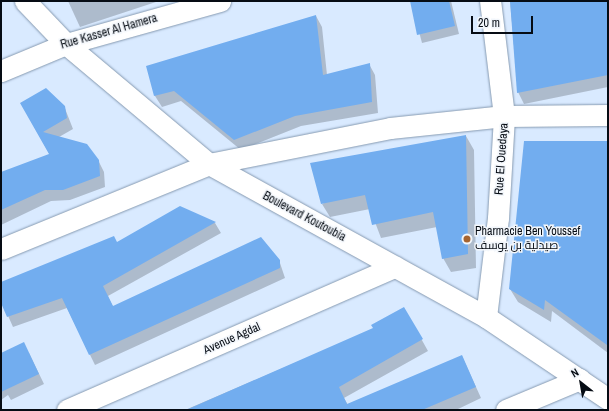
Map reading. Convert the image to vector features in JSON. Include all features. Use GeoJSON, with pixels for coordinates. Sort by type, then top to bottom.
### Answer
{"type":"FeatureCollection","features":[{"type":"Feature","properties":{"kind":"street","name":"Boulevard Koutoubia"},"geometry":{"type":"LineString","coordinates":[[26,1],[66,44],[209,164],[486,317],[608,399]]}},
{"type":"Feature","properties":{"kind":"street","name":"Rue Kasser Al Hamera"},"geometry":{"type":"LineString","coordinates":[[1,71],[66,44],[220,1]]}},
{"type":"Feature","properties":{"kind":"street","name":"Rue El Ouedaya"},"geometry":{"type":"LineString","coordinates":[[486,317],[498,218],[504,116],[490,1]]}},
{"type":"Feature","properties":{"kind":"street"},"geometry":{"type":"LineString","coordinates":[[1,249],[209,164],[390,128],[504,116],[608,115]]}},
{"type":"Feature","properties":{"kind":"street","name":"Avenue Agdal"},"geometry":{"type":"LineString","coordinates":[[68,410],[395,267]]}},
{"type":"Feature","properties":{"kind":"street"},"geometry":{"type":"LineString","coordinates":[[506,410],[580,379]]}},
{"type":"Feature","properties":{"kind":"building"},"geometry":{"type":"Polygon","coordinates":[[[410,1],[449,1],[455,26],[417,35],[410,1]]]}},
{"type":"Feature","properties":{"kind":"building"},"geometry":{"type":"Polygon","coordinates":[[[510,1],[608,1],[608,75],[517,93],[510,1]]]}},
{"type":"Feature","properties":{"kind":"building"},"geometry":{"type":"Polygon","coordinates":[[[316,15],[323,75],[370,63],[372,102],[295,116],[234,140],[174,91],[154,96],[146,66],[316,15]]]}},
{"type":"Feature","properties":{"kind":"building"},"geometry":{"type":"Polygon","coordinates":[[[46,88],[65,106],[67,118],[43,132],[87,144],[99,160],[100,176],[63,190],[45,190],[1,210],[1,172],[49,154],[20,103],[46,88]]]}},
{"type":"Feature","properties":{"kind":"building"},"geometry":{"type":"Polygon","coordinates":[[[466,135],[468,254],[442,259],[433,212],[372,225],[365,195],[321,204],[310,163],[466,135]]]}},
{"type":"Feature","properties":{"kind":"building"},"geometry":{"type":"Polygon","coordinates":[[[524,141],[608,141],[607,345],[545,300],[544,310],[509,289],[524,141]]]}},
{"type":"Feature","properties":{"kind":"building"},"geometry":{"type":"Polygon","coordinates":[[[180,206],[216,222],[103,286],[113,306],[261,237],[280,260],[280,268],[89,355],[62,298],[7,317],[1,303],[1,282],[114,236],[117,242],[180,206]]]}},
{"type":"Feature","properties":{"kind":"building"},"geometry":{"type":"Polygon","coordinates":[[[404,307],[423,339],[339,387],[347,404],[462,355],[476,387],[422,410],[186,410],[373,328],[371,325],[404,307]]]}},
{"type":"Feature","properties":{"kind":"building"},"geometry":{"type":"Polygon","coordinates":[[[24,342],[39,374],[1,392],[1,353],[24,342]]]}},
{"type":"Feature","properties":{"kind":"place","name":"Pharmacie Ben Youssef صيدلية بن يوسف"},"geometry":{"type":"Point","coordinates":[467,239]}}]}
